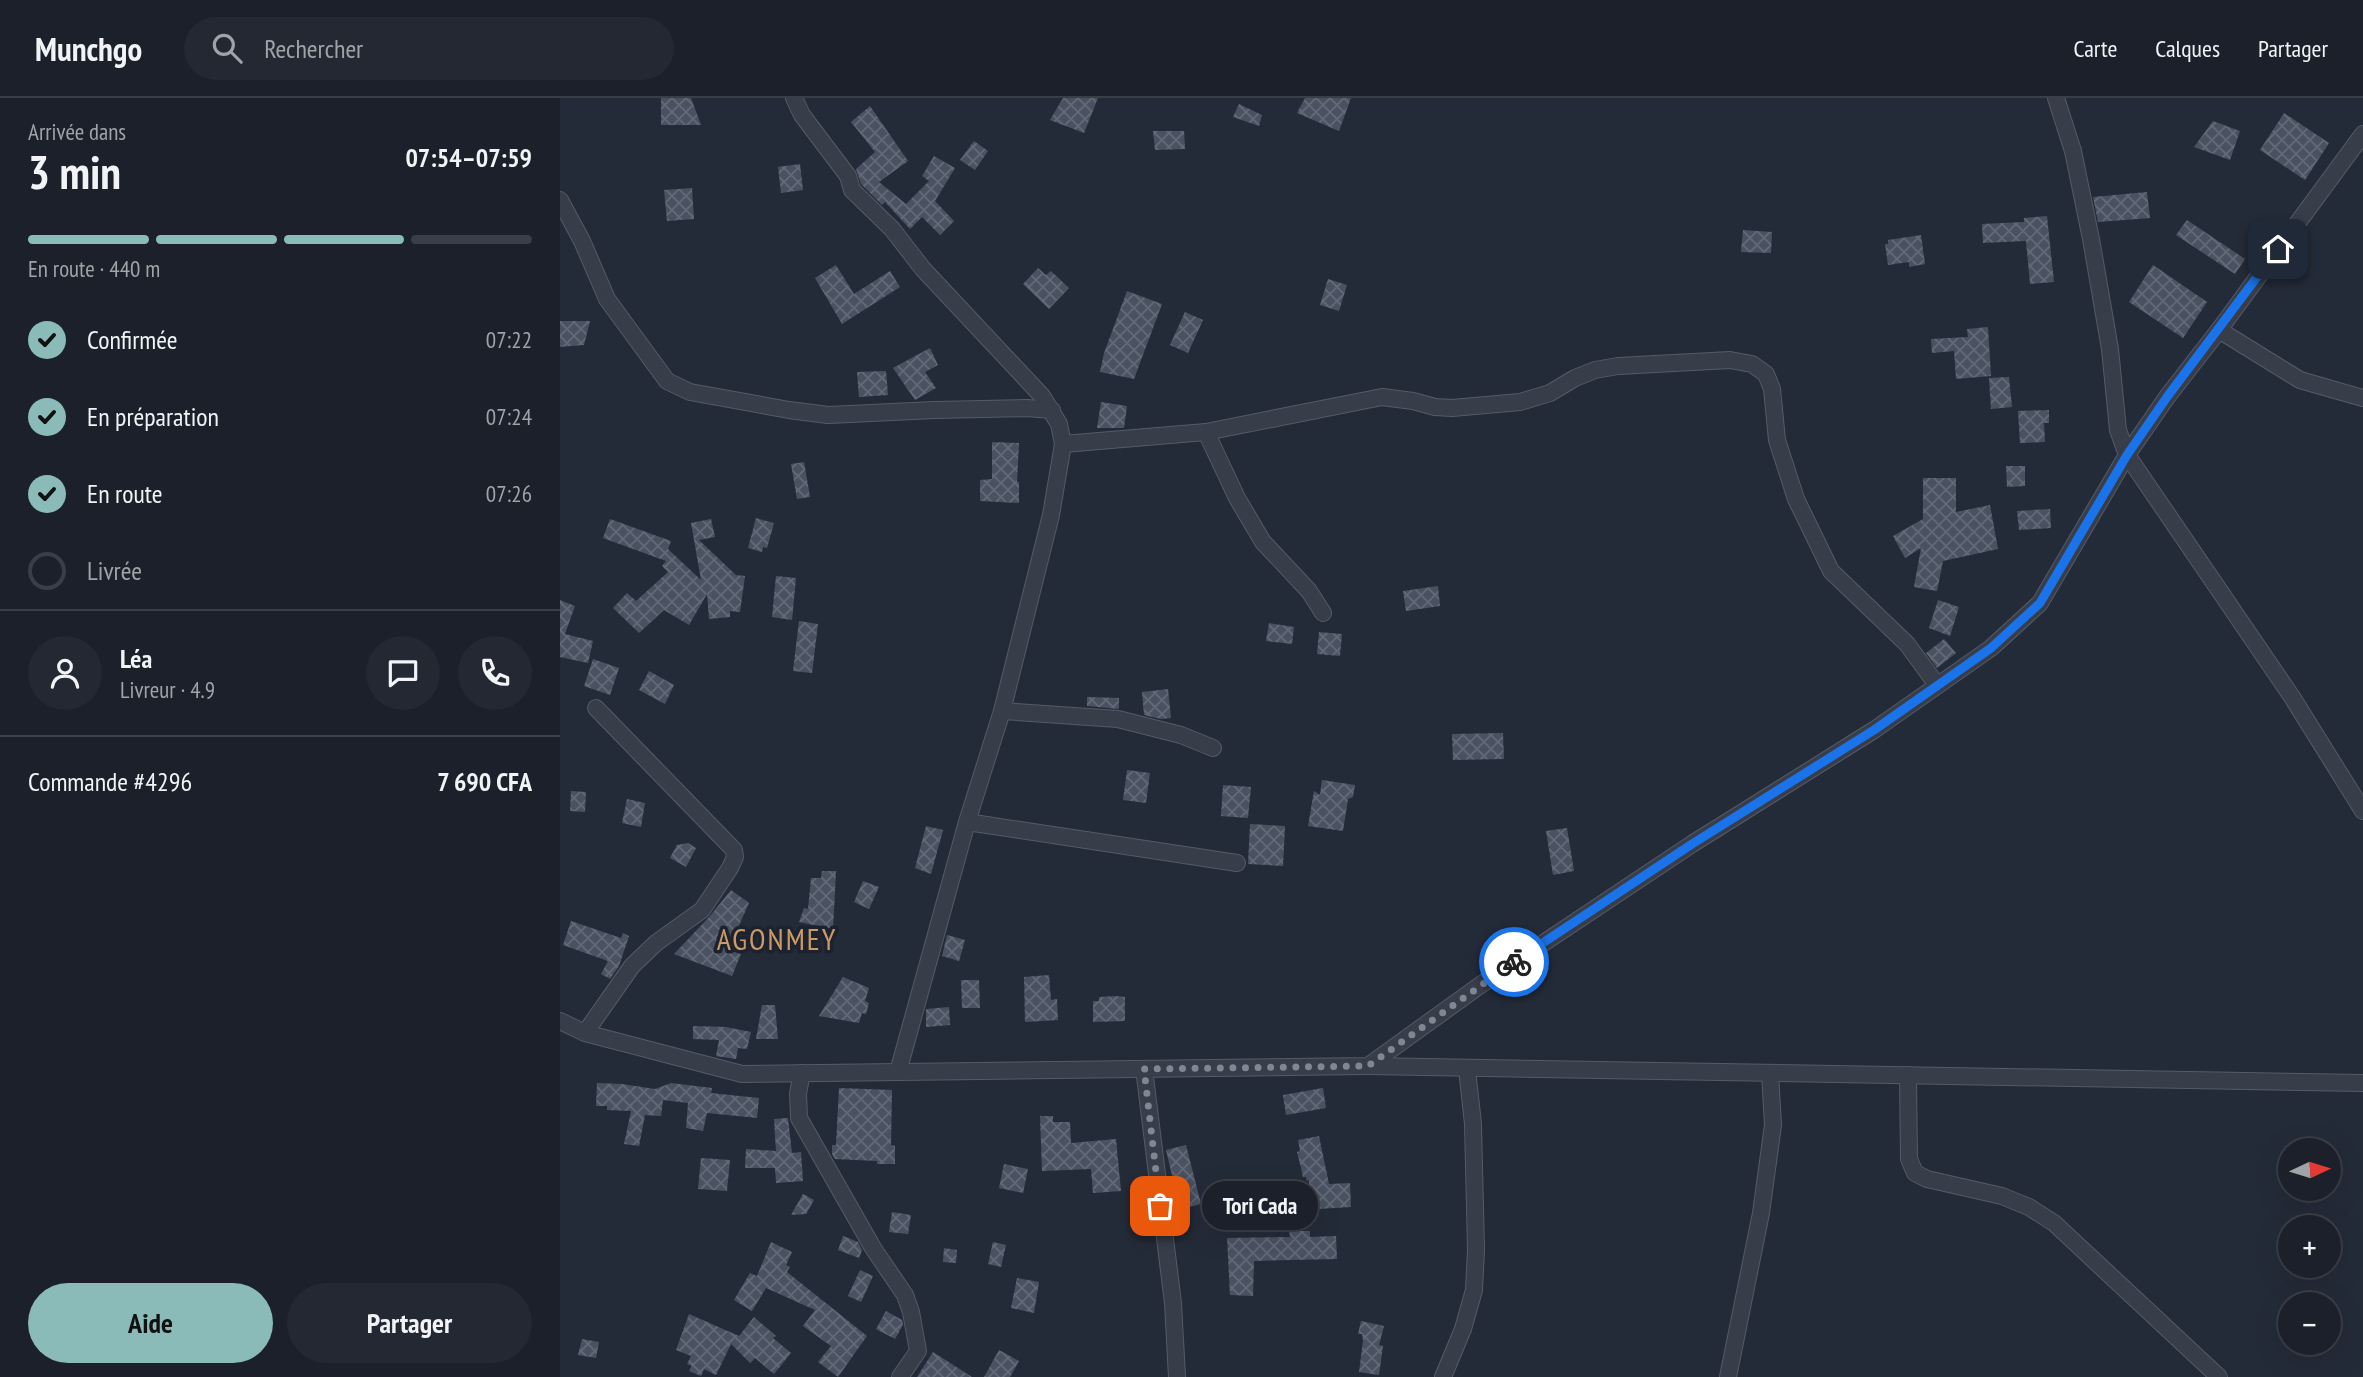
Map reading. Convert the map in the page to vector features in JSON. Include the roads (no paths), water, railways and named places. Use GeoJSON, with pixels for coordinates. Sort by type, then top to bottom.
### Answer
{"type":"FeatureCollection","features":[{"type":"Feature","properties":{"kind":"street"},"geometry":{"type":"LineString","coordinates":[[794,98],[802,115],[848,176],[852,190],[892,229],[923,269],[1042,396],[1059,424],[1063,444],[1051,515],[1002,711],[967,822],[898,1072]]}},
{"type":"Feature","properties":{"kind":"street"},"geometry":{"type":"LineString","coordinates":[[2056,98],[2073,150],[2091,239],[2110,349],[2119,430],[2127,455],[2292,697],[2363,811]]}},
{"type":"Feature","properties":{"kind":"street"},"geometry":{"type":"LineString","coordinates":[[1368,1066],[1502,971],[1692,844],[1874,730],[1991,648],[2040,603],[2127,455],[2167,397],[2363,134]]}},
{"type":"Feature","properties":{"kind":"street"},"geometry":{"type":"LineString","coordinates":[[560,200],[582,241],[607,299],[667,381],[690,391],[828,415],[935,410],[1052,410]]}},
{"type":"Feature","properties":{"kind":"street"},"geometry":{"type":"LineString","coordinates":[[2219,330],[2300,380],[2363,398]]}},
{"type":"Feature","properties":{"kind":"street"},"geometry":{"type":"LineString","coordinates":[[1063,444],[1206,432],[1382,397],[1452,408],[1520,402],[1550,393],[1574,378],[1595,370],[1618,366],[1730,360],[1752,363],[1766,373],[1772,389],[1777,440],[1796,499],[1831,571],[1908,644],[1937,685]]}},
{"type":"Feature","properties":{"kind":"street"},"geometry":{"type":"LineString","coordinates":[[1206,432],[1237,498],[1263,542],[1309,591],[1323,613]]}},
{"type":"Feature","properties":{"kind":"street"},"geometry":{"type":"LineString","coordinates":[[585,1033],[632,966],[656,943],[702,910],[735,857],[734,850],[596,708]]}},
{"type":"Feature","properties":{"kind":"street"},"geometry":{"type":"LineString","coordinates":[[1002,711],[1118,719],[1181,735],[1213,748]]}},
{"type":"Feature","properties":{"kind":"street"},"geometry":{"type":"LineString","coordinates":[[967,822],[1237,863]]}},
{"type":"Feature","properties":{"kind":"street"},"geometry":{"type":"LineString","coordinates":[[560,1021],[585,1033],[742,1074],[1368,1066],[2363,1083]]}},
{"type":"Feature","properties":{"kind":"street"},"geometry":{"type":"LineString","coordinates":[[1144,1069],[1172,1303],[1177,1377]]}},
{"type":"Feature","properties":{"kind":"street"},"geometry":{"type":"LineString","coordinates":[[1443,1377],[1463,1329],[1474,1290],[1476,1250],[1473,1124],[1467,1069]]}},
{"type":"Feature","properties":{"kind":"street"},"geometry":{"type":"LineString","coordinates":[[802,1073],[798,1093],[799,1118],[873,1248],[905,1295],[911,1312],[918,1351],[900,1377]]}},
{"type":"Feature","properties":{"kind":"street"},"geometry":{"type":"LineString","coordinates":[[1728,1377],[1760,1213],[1773,1125],[1770,1073]]}},
{"type":"Feature","properties":{"kind":"street"},"geometry":{"type":"LineString","coordinates":[[1908,1075],[1909,1159],[1915,1173],[1927,1179],[2002,1196],[2029,1207],[2054,1223],[2219,1377]]}},
{"type":"Feature","properties":{"kind":"place","name":"Tori Cada"},"geometry":{"type":"Point","coordinates":[1160,1206]}},
{"type":"Feature","properties":{"kind":"district","name":"AGONMEY"},"geometry":{"type":"Point","coordinates":[777,940]}}]}
